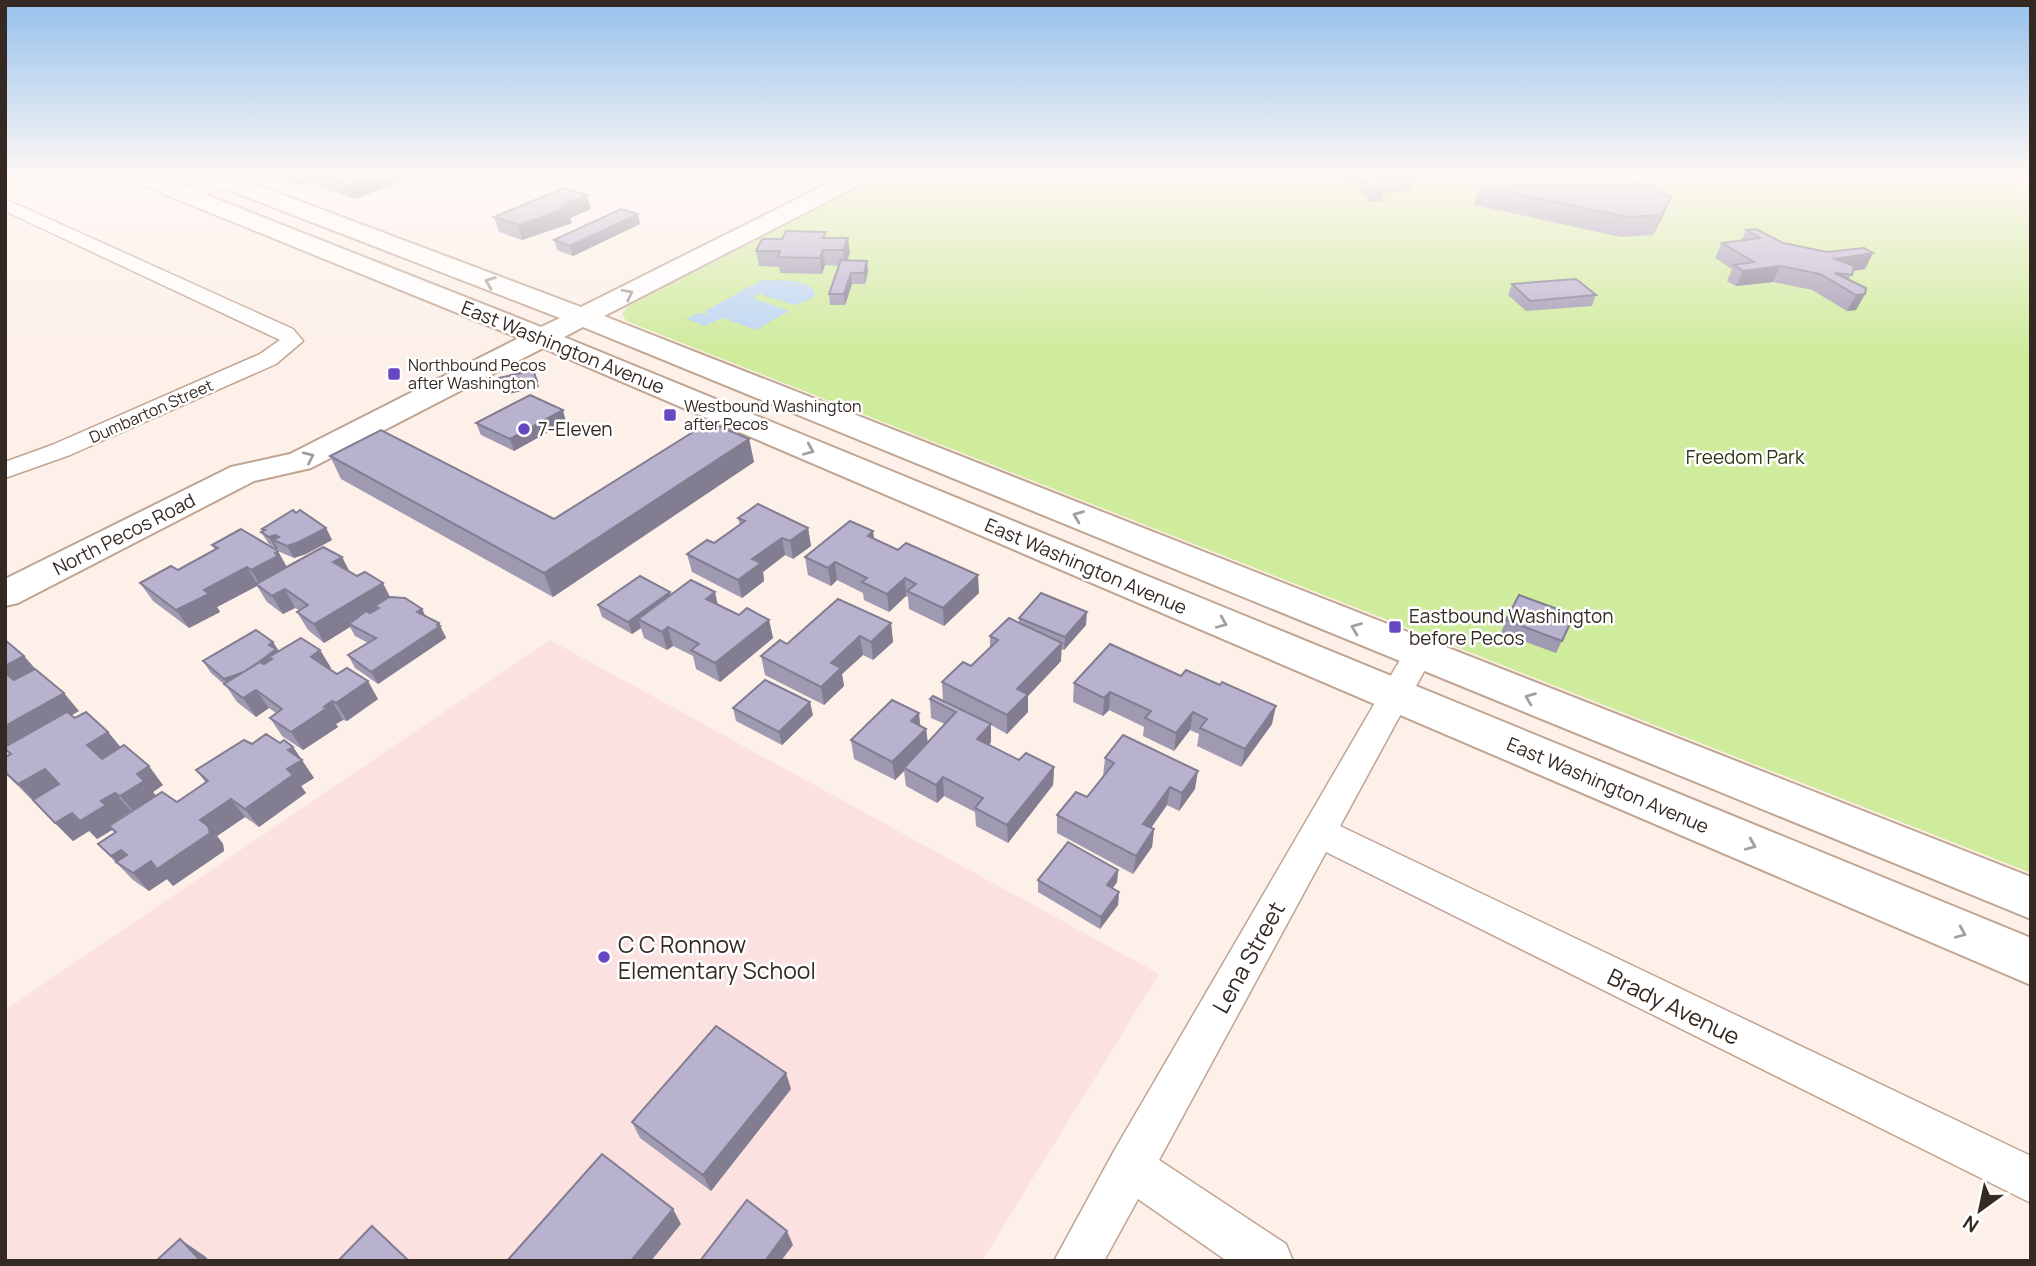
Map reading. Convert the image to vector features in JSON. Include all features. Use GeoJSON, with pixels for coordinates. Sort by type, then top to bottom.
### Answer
{"type":"FeatureCollection","features":[{"type":"Feature","properties":{"kind":"main road","name":"East Washington Avenue"},"geometry":{"type":"LineString","coordinates":[[299,234],[548,322],[706,388],[784,399],[1278,597],[1406,676]]}},
{"type":"Feature","properties":{"kind":"main road","name":"East Washington Avenue"},"geometry":{"type":"LineString","coordinates":[[354,234],[907,491],[1406,676],[2031,962]]}},
{"type":"Feature","properties":{"kind":"main road","name":"North Pecos Road"},"geometry":{"type":"LineString","coordinates":[[548,322],[710,234]]}},
{"type":"Feature","properties":{"kind":"main road","name":"North Pecos Road"},"geometry":{"type":"LineString","coordinates":[[5,594],[243,474],[274,445],[735,234]]}},
{"type":"Feature","properties":{"kind":"main road"},"geometry":{"type":"LineString","coordinates":[[907,491],[995,512],[1245,598],[1261,600],[1278,597]]}},
{"type":"Feature","properties":{"kind":"main road"},"geometry":{"type":"LineString","coordinates":[[1406,676],[1725,797],[1935,859],[2031,898]]}},
{"type":"Feature","properties":{"kind":"street","name":"Dumbarton Street"},"geometry":{"type":"LineString","coordinates":[[5,471],[61,450],[268,359],[292,341],[286,333],[71,234]]}},
{"type":"Feature","properties":{"kind":"street","name":"Lena Street"},"geometry":{"type":"LineString","coordinates":[[1078,1261],[1406,676]]}},
{"type":"Feature","properties":{"kind":"street","name":"Brady Avenue"},"geometry":{"type":"LineString","coordinates":[[1318,832],[2031,1180]]}},
{"type":"Feature","properties":{"kind":"street"},"geometry":{"type":"LineString","coordinates":[[1130,1167],[1269,1261]]}},
{"type":"Feature","properties":{"kind":"shaded area","name":"C C Ronnow Elementary School"},"geometry":{"type":"Polygon","coordinates":[[[550,640],[1159,974],[982,1261],[5,1261],[5,1010],[550,640]]]}},
{"type":"Feature","properties":{"kind":"green space","name":"Freedom Park"},"geometry":{"type":"Polygon","coordinates":[[[769,234],[2031,234],[2031,873],[626,321],[622,314],[628,306],[769,234]]]}},
{"type":"Feature","properties":{"kind":"water"},"geometry":{"type":"Polygon","coordinates":[[[762,280],[799,282],[806,284],[815,293],[813,298],[795,305],[762,293],[753,298],[789,311],[756,330],[723,318],[704,326],[686,319],[697,313],[708,314],[705,311],[762,280]]]}},
{"type":"Feature","properties":{"kind":"building"},"geometry":{"type":"Polygon","coordinates":[[[567,234],[595,234],[570,246],[554,240],[567,234]]]}},
{"type":"Feature","properties":{"kind":"building"},"geometry":{"type":"Polygon","coordinates":[[[784,234],[825,234],[823,238],[848,238],[843,250],[823,250],[820,258],[778,257],[780,251],[756,251],[762,239],[782,239],[784,234]]]}},
{"type":"Feature","properties":{"kind":"building"},"geometry":{"type":"Polygon","coordinates":[[[1753,234],[1766,234],[1783,243],[1827,252],[1864,248],[1873,253],[1835,259],[1854,266],[1852,275],[1835,273],[1866,288],[1865,294],[1856,295],[1820,274],[1780,266],[1743,271],[1734,265],[1754,262],[1722,243],[1760,238],[1753,234]]]}},
{"type":"Feature","properties":{"kind":"building"},"geometry":{"type":"Polygon","coordinates":[[[841,260],[867,261],[864,273],[851,273],[844,294],[829,294],[841,260]]]}},
{"type":"Feature","properties":{"kind":"building"},"geometry":{"type":"Polygon","coordinates":[[[1576,279],[1596,295],[1530,301],[1512,284],[1576,279]]]}},
{"type":"Feature","properties":{"kind":"building"},"geometry":{"type":"Polygon","coordinates":[[[533,370],[537,381],[503,389],[499,378],[533,370]]]}},
{"type":"Feature","properties":{"kind":"building"},"geometry":{"type":"Polygon","coordinates":[[[530,395],[563,410],[510,439],[476,423],[530,395]]]}},
{"type":"Feature","properties":{"kind":"building"},"geometry":{"type":"Polygon","coordinates":[[[709,422],[749,439],[544,573],[330,456],[381,430],[554,519],[709,422]]]}},
{"type":"Feature","properties":{"kind":"building"},"geometry":{"type":"Polygon","coordinates":[[[758,504],[808,528],[790,541],[782,538],[752,559],[761,563],[738,580],[687,554],[707,540],[714,543],[745,521],[738,518],[758,504]]]}},
{"type":"Feature","properties":{"kind":"building"},"geometry":{"type":"Polygon","coordinates":[[[293,510],[296,513],[300,510],[326,528],[287,546],[273,540],[279,537],[269,537],[261,532],[265,530],[262,529],[293,510]]]}},
{"type":"Feature","properties":{"kind":"building"},"geometry":{"type":"Polygon","coordinates":[[[850,521],[873,531],[868,536],[898,550],[906,543],[978,575],[943,608],[907,591],[916,584],[905,578],[887,594],[862,582],[867,578],[835,562],[828,568],[805,557],[850,521]]]}},
{"type":"Feature","properties":{"kind":"building"},"geometry":{"type":"Polygon","coordinates":[[[241,529],[278,551],[275,553],[278,556],[251,570],[247,567],[204,590],[209,594],[176,610],[140,583],[171,566],[178,570],[218,548],[212,545],[241,529]]]}},
{"type":"Feature","properties":{"kind":"building"},"geometry":{"type":"Polygon","coordinates":[[[323,547],[342,557],[333,562],[357,576],[365,572],[383,583],[314,624],[297,612],[308,605],[285,589],[272,596],[256,584],[323,547]]]}},
{"type":"Feature","properties":{"kind":"building"},"geometry":{"type":"Polygon","coordinates":[[[640,576],[670,592],[628,622],[598,605],[640,576]]]}},
{"type":"Feature","properties":{"kind":"building"},"geometry":{"type":"Polygon","coordinates":[[[691,580],[715,592],[706,599],[739,615],[747,608],[769,620],[715,663],[691,650],[699,644],[668,627],[662,632],[638,619],[691,580]]]}},
{"type":"Feature","properties":{"kind":"building"},"geometry":{"type":"Polygon","coordinates":[[[1041,593],[1087,612],[1065,637],[1019,618],[1041,593]]]}},
{"type":"Feature","properties":{"kind":"building"},"geometry":{"type":"Polygon","coordinates":[[[1519,595],[1574,615],[1562,641],[1506,620],[1519,595]]]}},
{"type":"Feature","properties":{"kind":"building"},"geometry":{"type":"Polygon","coordinates":[[[389,597],[405,598],[422,609],[417,612],[440,626],[371,672],[348,655],[376,638],[349,624],[366,611],[370,613],[379,608],[375,606],[389,597]]]}},
{"type":"Feature","properties":{"kind":"building"},"geometry":{"type":"Polygon","coordinates":[[[838,599],[891,623],[871,642],[860,636],[831,663],[841,668],[821,687],[761,656],[780,640],[787,644],[838,599]]]}},
{"type":"Feature","properties":{"kind":"building"},"geometry":{"type":"Polygon","coordinates":[[[1009,618],[1062,643],[1017,689],[1028,694],[1007,715],[942,682],[963,662],[971,666],[998,640],[990,636],[1009,618]]]}},
{"type":"Feature","properties":{"kind":"building"},"geometry":{"type":"Polygon","coordinates":[[[256,630],[273,642],[269,645],[276,649],[244,672],[224,679],[203,661],[256,630]]]}},
{"type":"Feature","properties":{"kind":"building"},"geometry":{"type":"Polygon","coordinates":[[[301,638],[320,650],[311,657],[337,674],[347,668],[368,681],[336,703],[332,701],[324,707],[327,708],[291,732],[270,718],[282,709],[256,690],[243,698],[224,684],[260,662],[264,664],[272,659],[269,657],[301,638]]]}},
{"type":"Feature","properties":{"kind":"building"},"geometry":{"type":"Polygon","coordinates":[[[5,640],[24,656],[5,666],[5,640]]]}},
{"type":"Feature","properties":{"kind":"building"},"geometry":{"type":"Polygon","coordinates":[[[1110,644],[1181,676],[1186,670],[1220,685],[1222,682],[1276,706],[1245,749],[1200,728],[1207,719],[1193,712],[1176,733],[1145,718],[1151,711],[1110,692],[1104,698],[1074,683],[1110,644]]]}},
{"type":"Feature","properties":{"kind":"building"},"geometry":{"type":"Polygon","coordinates":[[[35,669],[64,693],[5,726],[5,673],[14,680],[35,669]]]}},
{"type":"Feature","properties":{"kind":"building"},"geometry":{"type":"Polygon","coordinates":[[[765,680],[810,702],[779,732],[733,708],[765,680]]]}},
{"type":"Feature","properties":{"kind":"building"},"geometry":{"type":"Polygon","coordinates":[[[933,696],[991,724],[977,739],[1019,760],[1026,753],[1054,767],[1007,825],[975,808],[983,798],[943,777],[936,785],[904,768],[956,712],[930,699],[933,696]]]}},
{"type":"Feature","properties":{"kind":"building"},"geometry":{"type":"Polygon","coordinates":[[[892,700],[919,713],[911,721],[926,729],[892,762],[851,740],[892,700]]]}},
{"type":"Feature","properties":{"kind":"building"},"geometry":{"type":"Polygon","coordinates":[[[67,712],[75,718],[86,712],[108,732],[87,745],[102,759],[124,745],[149,766],[137,774],[144,781],[120,796],[115,793],[101,801],[106,805],[80,821],[72,813],[55,823],[33,800],[59,784],[45,769],[18,784],[5,772],[5,757],[11,754],[5,747],[67,712]]]}},
{"type":"Feature","properties":{"kind":"building"},"geometry":{"type":"Polygon","coordinates":[[[266,734],[280,743],[284,740],[293,747],[288,750],[302,760],[287,769],[293,775],[245,809],[231,799],[200,820],[208,826],[210,833],[157,869],[151,861],[133,873],[116,862],[127,855],[121,850],[111,856],[98,844],[116,832],[109,826],[162,792],[177,802],[208,781],[196,770],[244,740],[252,744],[266,734]]]}},
{"type":"Feature","properties":{"kind":"building"},"geometry":{"type":"Polygon","coordinates":[[[1123,735],[1198,771],[1182,793],[1170,787],[1143,824],[1154,829],[1136,856],[1057,815],[1076,792],[1087,797],[1114,763],[1105,758],[1123,735]]]}},
{"type":"Feature","properties":{"kind":"building"},"geometry":{"type":"Polygon","coordinates":[[[1068,842],[1118,870],[1107,885],[1119,892],[1101,917],[1038,880],[1068,842]]]}},
{"type":"Feature","properties":{"kind":"building"},"geometry":{"type":"Polygon","coordinates":[[[716,1026],[786,1073],[703,1175],[632,1122],[716,1026]]]}},
{"type":"Feature","properties":{"kind":"building"},"geometry":{"type":"Polygon","coordinates":[[[602,1154],[673,1209],[631,1261],[507,1261],[602,1154]]]}},
{"type":"Feature","properties":{"kind":"building"},"geometry":{"type":"Polygon","coordinates":[[[747,1200],[787,1231],[765,1261],[700,1261],[747,1200]]]}},
{"type":"Feature","properties":{"kind":"building"},"geometry":{"type":"Polygon","coordinates":[[[372,1226],[409,1261],[338,1261],[372,1226]]]}},
{"type":"Feature","properties":{"kind":"building"},"geometry":{"type":"Polygon","coordinates":[[[180,1239],[201,1261],[156,1261],[180,1239]]]}},
{"type":"Feature","properties":{"kind":"place","name":"Northbound Pecos after Washington"},"geometry":{"type":"Point","coordinates":[394,374]}},
{"type":"Feature","properties":{"kind":"place","name":"Westbound Washington after Pecos"},"geometry":{"type":"Point","coordinates":[670,415]}},
{"type":"Feature","properties":{"kind":"place","name":"7-Eleven"},"geometry":{"type":"Point","coordinates":[524,429]}},
{"type":"Feature","properties":{"kind":"place","name":"Eastbound Washington before Pecos"},"geometry":{"type":"Point","coordinates":[1395,627]}},
{"type":"Feature","properties":{"kind":"place","name":"C C Ronnow Elementary School"},"geometry":{"type":"Point","coordinates":[604,957]}}]}
